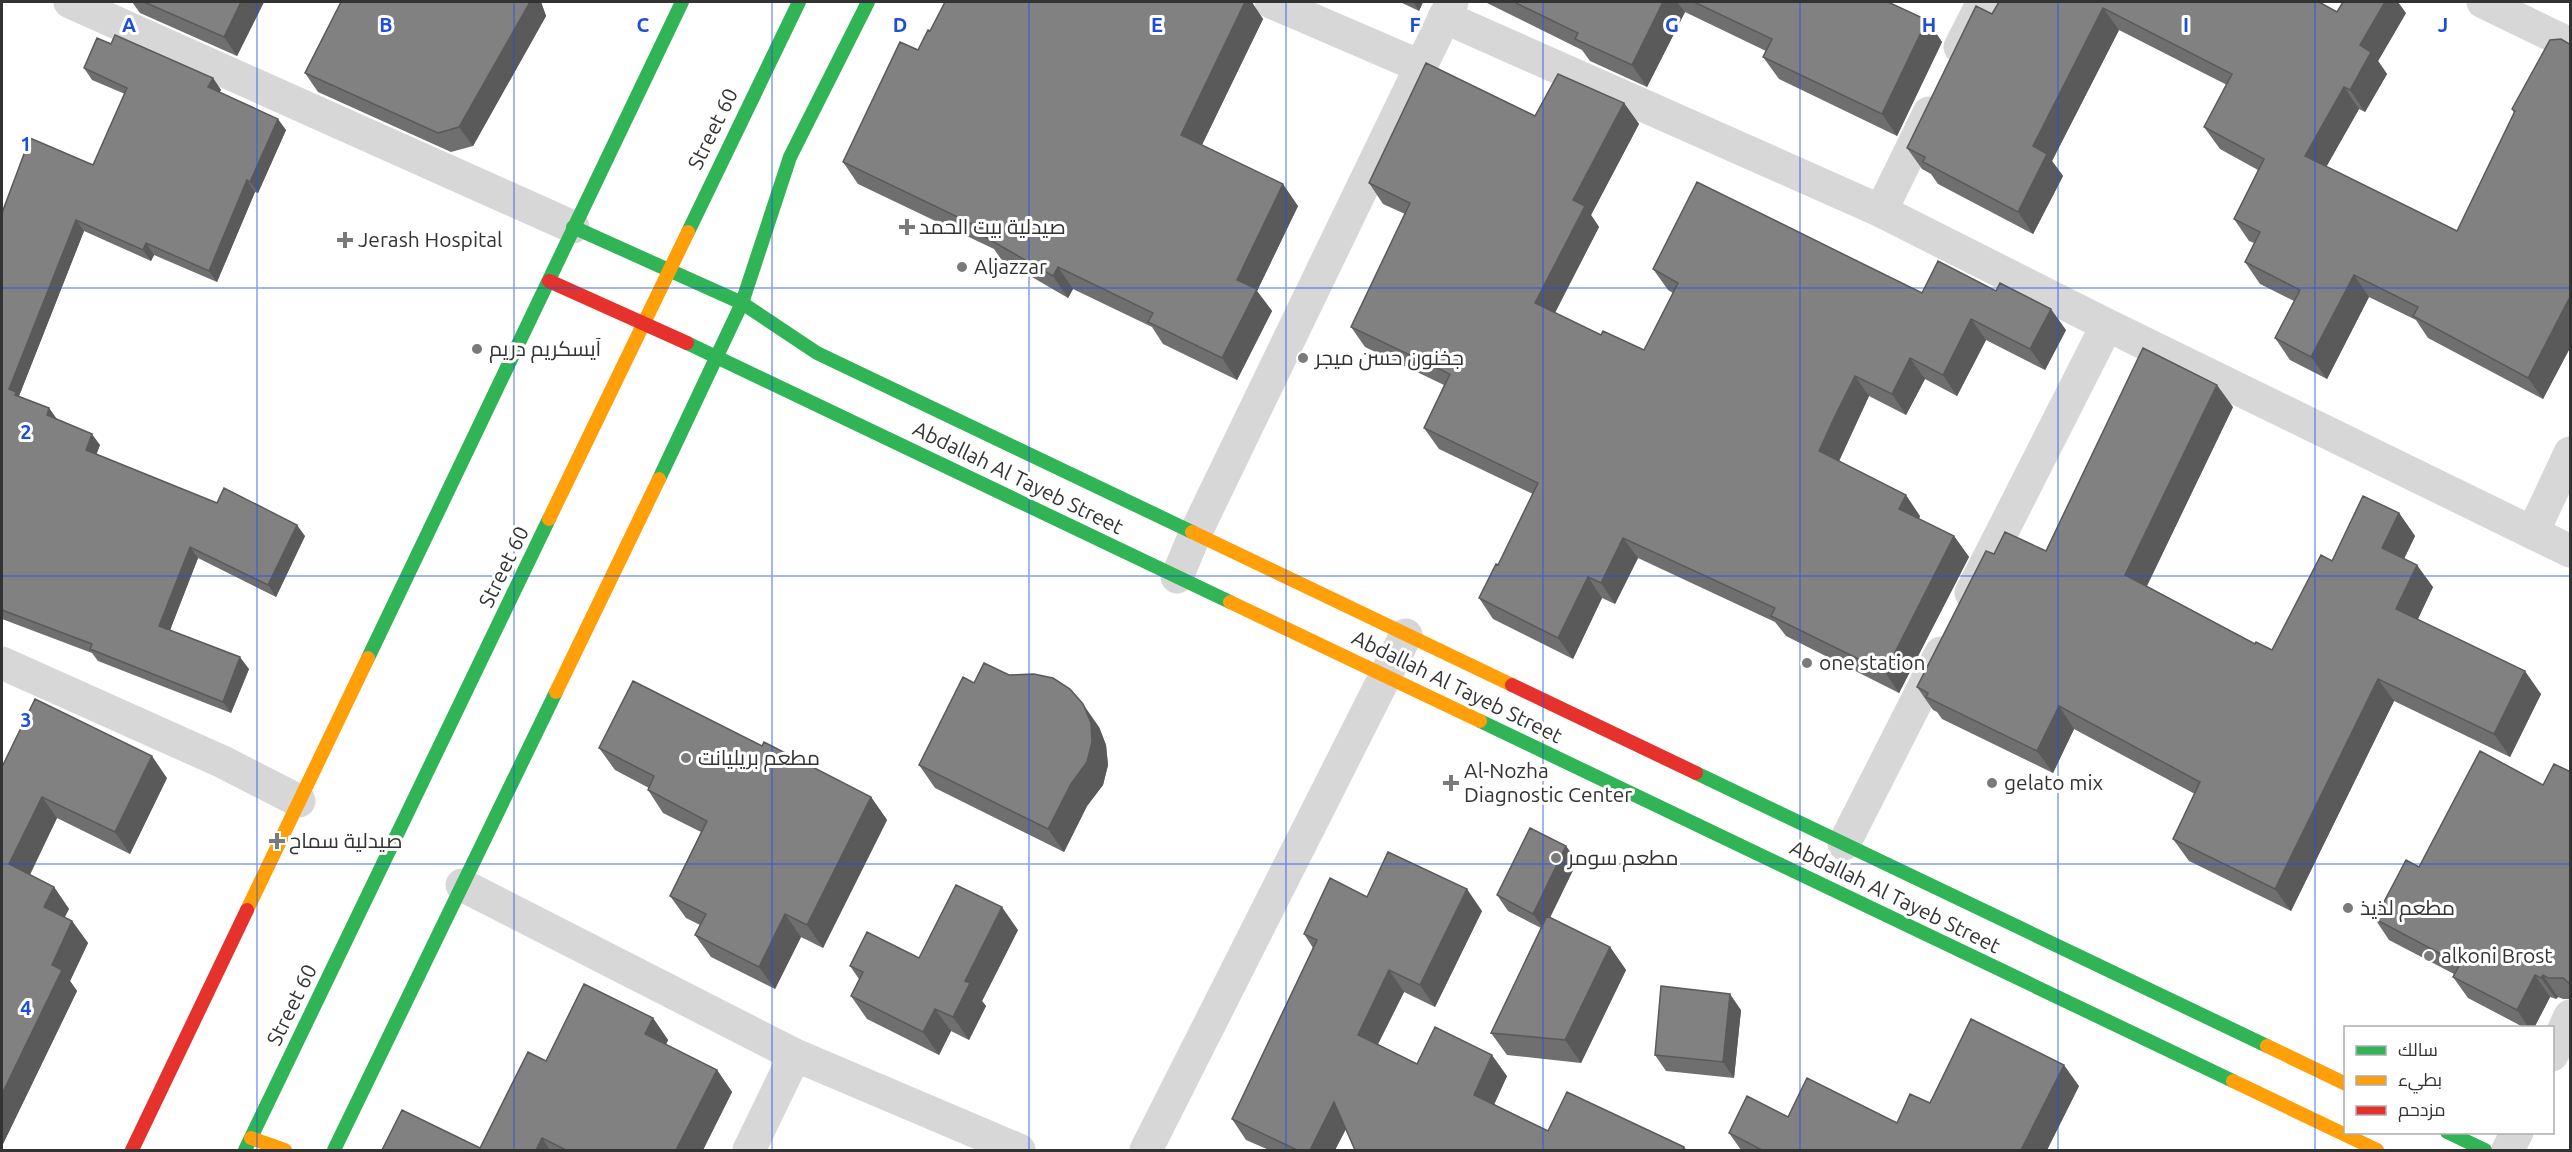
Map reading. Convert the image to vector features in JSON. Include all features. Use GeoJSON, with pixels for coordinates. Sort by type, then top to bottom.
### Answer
{"type":"FeatureCollection","features":[{"type":"Feature","properties":{"kind":"main road"},"geometry":{"type":"LineString","coordinates":[[132,1150],[682,2]]}},
{"type":"Feature","properties":{"kind":"main road","name":"Street 60"},"geometry":{"type":"LineString","coordinates":[[248,1144],[799,2]]}},
{"type":"Feature","properties":{"kind":"main road"},"geometry":{"type":"LineString","coordinates":[[334,1150],[718,357],[742,303],[790,157],[868,2]]}},
{"type":"Feature","properties":{"kind":"main road","name":"Abdallah Al Tayeb Street"},"geometry":{"type":"LineString","coordinates":[[573,227],[742,303],[817,353],[2344,1083]]}},
{"type":"Feature","properties":{"kind":"main road","name":"Abdallah Al Tayeb Street"},"geometry":{"type":"LineString","coordinates":[[549,281],[718,357],[2362,1147]]}},
{"type":"Feature","properties":{"kind":"main road"},"geometry":{"type":"LineString","coordinates":[[2451,1134],[2484,1150]]}},
{"type":"Feature","properties":{"kind":"main road"},"geometry":{"type":"LineString","coordinates":[[248,1144],[285,1150]]}},
{"type":"Feature","properties":{"kind":"street"},"geometry":{"type":"LineString","coordinates":[[70,2],[573,227]]}},
{"type":"Feature","properties":{"kind":"street"},"geometry":{"type":"LineString","coordinates":[[1271,2],[1422,67]]}},
{"type":"Feature","properties":{"kind":"street"},"geometry":{"type":"LineString","coordinates":[[1881,211],[1983,2]]}},
{"type":"Feature","properties":{"kind":"street"},"geometry":{"type":"LineString","coordinates":[[2483,2],[2571,44]]}},
{"type":"Feature","properties":{"kind":"street"},"geometry":{"type":"LineString","coordinates":[[1177,577],[1195,534],[1448,9],[1881,211],[2107,325],[2571,550]]}},
{"type":"Feature","properties":{"kind":"street"},"geometry":{"type":"LineString","coordinates":[[1844,844],[2107,325]]}},
{"type":"Feature","properties":{"kind":"street"},"geometry":{"type":"LineString","coordinates":[[2533,532],[2571,453]]}},
{"type":"Feature","properties":{"kind":"street"},"geometry":{"type":"LineString","coordinates":[[1146,1150],[1406,635]]}},
{"type":"Feature","properties":{"kind":"street"},"geometry":{"type":"LineString","coordinates":[[2,663],[223,762],[299,801]]}},
{"type":"Feature","properties":{"kind":"street"},"geometry":{"type":"LineString","coordinates":[[462,885],[795,1054],[1019,1150]]}},
{"type":"Feature","properties":{"kind":"street"},"geometry":{"type":"LineString","coordinates":[[2554,1053],[2571,1016]]}},
{"type":"Feature","properties":{"kind":"street"},"geometry":{"type":"LineString","coordinates":[[748,1150],[795,1054]]}},
{"type":"Feature","properties":{"kind":"street"},"geometry":{"type":"LineString","coordinates":[[2508,1150],[2516,1134]]}},
{"type":"Feature","properties":{"kind":"building"},"geometry":{"type":"Polygon","coordinates":[[[144,2],[241,2],[224,37],[144,2]]]}},
{"type":"Feature","properties":{"kind":"building"},"geometry":{"type":"Polygon","coordinates":[[[341,2],[530,2],[459,127],[438,133],[305,73],[341,2]]]}},
{"type":"Feature","properties":{"kind":"building"},"geometry":{"type":"Polygon","coordinates":[[[945,2],[1245,2],[1181,135],[1283,184],[1237,280],[1257,289],[1222,358],[1148,322],[1153,313],[1058,267],[1053,276],[985,237],[989,232],[843,162],[900,42],[918,50],[945,2]]]}},
{"type":"Feature","properties":{"kind":"building"},"geometry":{"type":"Polygon","coordinates":[[[1514,2],[1663,2],[1632,65],[1575,39],[1578,33],[1514,2]]]}},
{"type":"Feature","properties":{"kind":"building"},"geometry":{"type":"Polygon","coordinates":[[[1694,2],[1888,2],[1927,20],[1882,114],[1763,57],[1772,39],[1694,2]]]}},
{"type":"Feature","properties":{"kind":"building"},"geometry":{"type":"Polygon","coordinates":[[[1999,2],[2319,2],[2337,12],[2343,2],[2385,2],[2360,45],[2371,52],[2350,90],[2344,87],[2305,156],[2457,231],[2515,111],[2512,109],[2550,40],[2561,39],[2571,45],[2571,295],[2528,378],[2413,316],[2418,307],[2354,275],[2311,357],[2275,338],[2300,290],[2245,262],[2260,232],[2234,219],[2264,159],[2204,127],[2232,74],[2103,8],[2033,146],[2047,154],[2018,212],[1923,162],[1925,157],[1907,148],[1976,6],[1992,14],[1999,2]]]}},
{"type":"Feature","properties":{"kind":"building"},"geometry":{"type":"Polygon","coordinates":[[[115,35],[213,78],[208,87],[278,119],[250,182],[247,180],[209,271],[146,243],[143,250],[76,220],[9,389],[16,392],[15,395],[49,408],[47,415],[92,434],[86,450],[217,503],[224,488],[297,525],[268,585],[190,547],[159,626],[240,657],[223,702],[90,649],[92,644],[2,610],[2,213],[30,138],[93,165],[127,88],[84,68],[97,38],[111,44],[115,35]]]}},
{"type":"Feature","properties":{"kind":"building"},"geometry":{"type":"Polygon","coordinates":[[[1426,63],[1535,116],[1558,74],[1624,103],[1573,200],[1585,206],[1535,303],[1601,335],[1603,331],[1644,350],[1678,283],[1653,269],[1697,182],[1922,293],[1938,261],[1996,291],[2000,283],[2051,309],[2030,349],[1971,319],[1943,375],[1910,358],[1892,394],[1855,376],[1835,416],[1819,451],[1906,495],[1899,509],[1954,536],[1885,672],[1771,616],[1775,608],[1623,538],[1601,583],[1588,577],[1558,638],[1479,598],[1496,564],[1498,565],[1538,483],[1424,428],[1450,374],[1351,327],[1410,203],[1369,183],[1426,63]]]}},
{"type":"Feature","properties":{"kind":"building"},"geometry":{"type":"Polygon","coordinates":[[[2143,348],[2217,385],[2125,575],[2255,644],[2256,642],[2272,650],[2321,555],[2332,561],[2363,496],[2399,513],[2382,548],[2417,565],[2396,609],[2525,671],[2494,734],[2378,679],[2275,889],[2173,839],[2200,782],[2059,706],[2037,751],[1926,697],[1928,693],[1917,687],[1986,551],[1994,554],[2005,532],[2046,551],[2143,348]]]}},
{"type":"Feature","properties":{"kind":"building"},"geometry":{"type":"Polygon","coordinates":[[[984,663],[1009,675],[1034,674],[1053,678],[1070,689],[1083,704],[1091,723],[1092,742],[1087,762],[1071,784],[1048,829],[919,765],[963,677],[974,683],[984,663]]]}},
{"type":"Feature","properties":{"kind":"building"},"geometry":{"type":"Polygon","coordinates":[[[633,681],[762,746],[764,742],[871,797],[807,925],[785,914],[759,967],[695,935],[706,914],[670,896],[707,821],[648,790],[654,776],[599,748],[633,681]]]}},
{"type":"Feature","properties":{"kind":"building"},"geometry":{"type":"Polygon","coordinates":[[[35,699],[152,756],[115,832],[42,797],[9,864],[54,887],[44,907],[72,921],[52,965],[62,970],[2,1094],[2,767],[35,699]]]}},
{"type":"Feature","properties":{"kind":"building"},"geometry":{"type":"Polygon","coordinates":[[[2480,751],[2543,785],[2554,764],[2571,772],[2571,985],[2563,978],[2548,978],[2543,975],[2541,978],[2535,975],[2517,1010],[2453,977],[2460,964],[2375,919],[2406,860],[2419,867],[2480,751]]]}},
{"type":"Feature","properties":{"kind":"building"},"geometry":{"type":"Polygon","coordinates":[[[1530,828],[1566,846],[1533,914],[1497,895],[1530,828]]]}},
{"type":"Feature","properties":{"kind":"building"},"geometry":{"type":"Polygon","coordinates":[[[1388,852],[1467,889],[1420,985],[1389,970],[1358,1035],[1417,1064],[1435,1027],[1492,1055],[1474,1095],[1548,1131],[1567,1092],[1684,1147],[1683,1150],[1355,1150],[1334,1102],[1310,1150],[1297,1150],[1232,1119],[1317,940],[1304,934],[1330,878],[1367,897],[1388,852]]]}},
{"type":"Feature","properties":{"kind":"building"},"geometry":{"type":"Polygon","coordinates":[[[956,885],[1002,907],[965,981],[970,983],[953,1017],[935,1009],[923,1032],[851,996],[863,972],[850,966],[867,932],[919,958],[956,885]]]}},
{"type":"Feature","properties":{"kind":"building"},"geometry":{"type":"Polygon","coordinates":[[[1547,916],[1610,947],[1565,1040],[1491,1033],[1547,916]]]}},
{"type":"Feature","properties":{"kind":"building"},"geometry":{"type":"Polygon","coordinates":[[[584,984],[653,1018],[645,1034],[717,1070],[676,1150],[566,1150],[542,1138],[536,1150],[382,1150],[402,1110],[480,1148],[528,1052],[546,1061],[584,984]]]}},
{"type":"Feature","properties":{"kind":"building"},"geometry":{"type":"Polygon","coordinates":[[[1661,986],[1730,994],[1723,1062],[1655,1055],[1661,986]]]}},
{"type":"Feature","properties":{"kind":"building"},"geometry":{"type":"Polygon","coordinates":[[[1971,1019],[2064,1065],[2021,1150],[1762,1150],[1729,1133],[1747,1096],[1788,1117],[1807,1078],[1897,1123],[1910,1094],[1930,1103],[1971,1019]]]}},
{"type":"Feature","properties":{"kind":"traffic: fast"},"geometry":{"type":"LineString","coordinates":[[368,658],[682,2]]}},
{"type":"Feature","properties":{"kind":"traffic: fast"},"geometry":{"type":"LineString","coordinates":[[688,232],[799,2]]}},
{"type":"Feature","properties":{"kind":"traffic: fast"},"geometry":{"type":"LineString","coordinates":[[659,479],[742,303],[790,157],[868,2]]}},
{"type":"Feature","properties":{"kind":"traffic: fast"},"geometry":{"type":"LineString","coordinates":[[573,227],[742,303],[817,353],[1192,532]]}},
{"type":"Feature","properties":{"kind":"traffic: fast"},"geometry":{"type":"LineString","coordinates":[[687,343],[1230,602]]}},
{"type":"Feature","properties":{"kind":"traffic: fast"},"geometry":{"type":"LineString","coordinates":[[245,1150],[549,519]]}},
{"type":"Feature","properties":{"kind":"traffic: fast"},"geometry":{"type":"LineString","coordinates":[[334,1150],[556,692]]}},
{"type":"Feature","properties":{"kind":"traffic: fast"},"geometry":{"type":"LineString","coordinates":[[1480,721],[2233,1081]]}},
{"type":"Feature","properties":{"kind":"traffic: fast"},"geometry":{"type":"LineString","coordinates":[[1696,773],[2267,1046]]}},
{"type":"Feature","properties":{"kind":"traffic: fast"},"geometry":{"type":"LineString","coordinates":[[2451,1134],[2485,1150]]}},
{"type":"Feature","properties":{"kind":"traffic: slow"},"geometry":{"type":"LineString","coordinates":[[549,519],[688,232]]}},
{"type":"Feature","properties":{"kind":"traffic: slow"},"geometry":{"type":"LineString","coordinates":[[556,692],[659,479]]}},
{"type":"Feature","properties":{"kind":"traffic: slow"},"geometry":{"type":"LineString","coordinates":[[1192,532],[1512,685]]}},
{"type":"Feature","properties":{"kind":"traffic: slow"},"geometry":{"type":"LineString","coordinates":[[1230,602],[1480,721]]}},
{"type":"Feature","properties":{"kind":"traffic: slow"},"geometry":{"type":"LineString","coordinates":[[247,910],[368,658]]}},
{"type":"Feature","properties":{"kind":"traffic: slow"},"geometry":{"type":"LineString","coordinates":[[2267,1046],[2344,1083]]}},
{"type":"Feature","properties":{"kind":"traffic: slow"},"geometry":{"type":"LineString","coordinates":[[2233,1081],[2377,1150]]}},
{"type":"Feature","properties":{"kind":"traffic: slow"},"geometry":{"type":"LineString","coordinates":[[251,1138],[285,1150]]}},
{"type":"Feature","properties":{"kind":"traffic: jam"},"geometry":{"type":"LineString","coordinates":[[549,281],[687,343]]}},
{"type":"Feature","properties":{"kind":"traffic: jam"},"geometry":{"type":"LineString","coordinates":[[1512,685],[1696,773]]}},
{"type":"Feature","properties":{"kind":"traffic: jam"},"geometry":{"type":"LineString","coordinates":[[132,1150],[247,910]]}},
{"type":"Feature","properties":{"kind":"place","name":"صيدلية بيت الحمد"},"geometry":{"type":"Point","coordinates":[907,227]}},
{"type":"Feature","properties":{"kind":"place","name":"Jerash Hospital"},"geometry":{"type":"Point","coordinates":[345,240]}},
{"type":"Feature","properties":{"kind":"place","name":"Aljazzar"},"geometry":{"type":"Point","coordinates":[962,267]}},
{"type":"Feature","properties":{"kind":"place","name":"آيسكريم دريم"},"geometry":{"type":"Point","coordinates":[477,349]}},
{"type":"Feature","properties":{"kind":"place","name":"جخنون حسن ميجر"},"geometry":{"type":"Point","coordinates":[1303,358]}},
{"type":"Feature","properties":{"kind":"place","name":"one station"},"geometry":{"type":"Point","coordinates":[1807,663]}},
{"type":"Feature","properties":{"kind":"place","name":"مطعم بريليانت"},"geometry":{"type":"Point","coordinates":[686,758]}},
{"type":"Feature","properties":{"kind":"place","name":"Al-Nozha Diagnostic Center"},"geometry":{"type":"Point","coordinates":[1451,783]}},
{"type":"Feature","properties":{"kind":"place","name":"gelato mix"},"geometry":{"type":"Point","coordinates":[1992,783]}},
{"type":"Feature","properties":{"kind":"place","name":"صيدلية سماح"},"geometry":{"type":"Point","coordinates":[277,841]}},
{"type":"Feature","properties":{"kind":"place","name":"مطعم سومر"},"geometry":{"type":"Point","coordinates":[1556,858]}},
{"type":"Feature","properties":{"kind":"place","name":"مطعم لذيذ"},"geometry":{"type":"Point","coordinates":[2348,908]}},
{"type":"Feature","properties":{"kind":"place","name":"alkoni Brost"},"geometry":{"type":"Point","coordinates":[2429,956]}}]}
